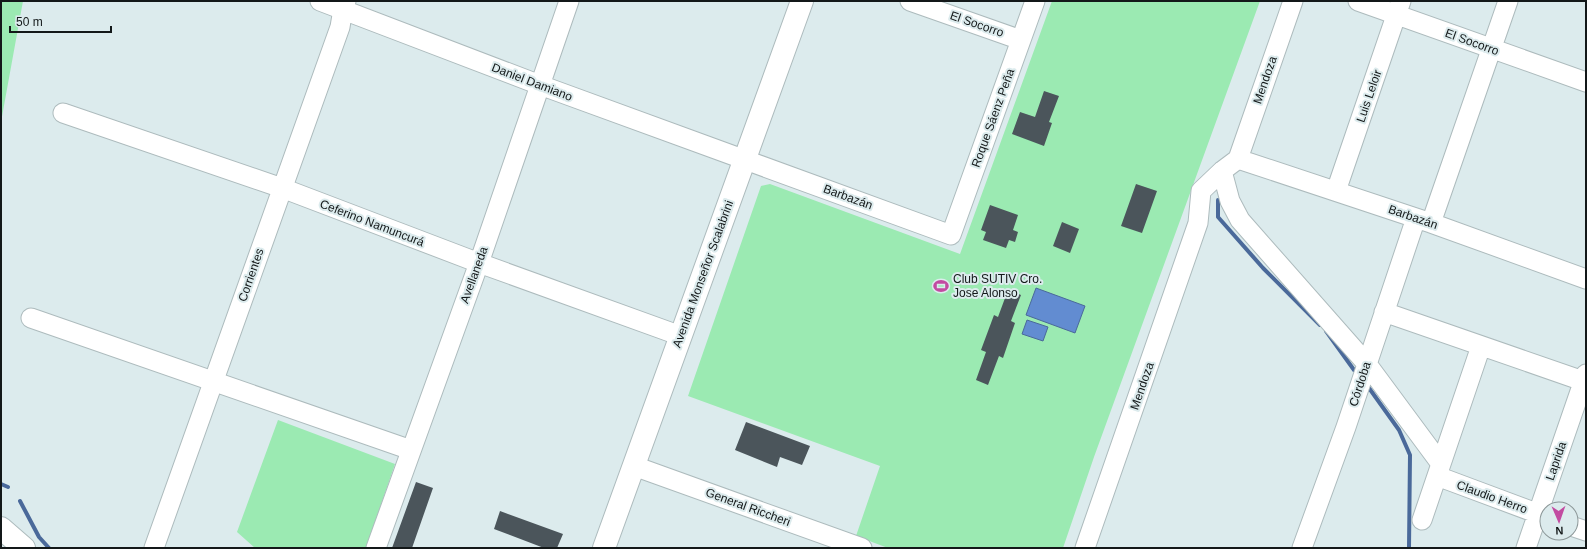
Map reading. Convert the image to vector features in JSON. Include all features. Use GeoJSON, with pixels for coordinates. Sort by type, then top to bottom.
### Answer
{"type":"FeatureCollection","features":[{"type":"Feature","properties":{"kind":"main road","name":"Avenida Monseñor Scalabrini"},"geometry":{"type":"LineString","coordinates":[[604,548],[802,1]]}},
{"type":"Feature","properties":{"kind":"main road"},"geometry":{"type":"LineString","coordinates":[[1,528],[24,548]]}},
{"type":"Feature","properties":{"kind":"street","name":"Daniel Damiano"},"geometry":{"type":"LineString","coordinates":[[320,1],[344,5],[540,85],[744,160]]}},
{"type":"Feature","properties":{"kind":"street","name":"Avellaneda"},"geometry":{"type":"LineString","coordinates":[[376,548],[478,263],[569,1]]}},
{"type":"Feature","properties":{"kind":"street","name":"El Socorro"},"geometry":{"type":"LineString","coordinates":[[910,1],[1021,40]]}},
{"type":"Feature","properties":{"kind":"street","name":"Roque Sáenz Peña"},"geometry":{"type":"LineString","coordinates":[[951,235],[1035,1]]}},
{"type":"Feature","properties":{"kind":"street","name":"Mendoza"},"geometry":{"type":"LineString","coordinates":[[1085,548],[1198,223],[1201,191],[1222,171],[1238,159],[1293,1]]}},
{"type":"Feature","properties":{"kind":"street","name":"El Socorro"},"geometry":{"type":"LineString","coordinates":[[1358,1],[1399,8],[1491,48],[1586,82]]}},
{"type":"Feature","properties":{"kind":"street","name":"Córdoba"},"geometry":{"type":"LineString","coordinates":[[1302,548],[1346,427],[1384,312],[1423,221],[1508,1]]}},
{"type":"Feature","properties":{"kind":"street","name":"Corrientes"},"geometry":{"type":"LineString","coordinates":[[154,548],[340,27],[344,5]]}},
{"type":"Feature","properties":{"kind":"street","name":"Luis Leloir"},"geometry":{"type":"LineString","coordinates":[[1336,190],[1399,8]]}},
{"type":"Feature","properties":{"kind":"street","name":"Ceferino Namuncurá"},"geometry":{"type":"LineString","coordinates":[[63,113],[282,188],[478,263],[681,336]]}},
{"type":"Feature","properties":{"kind":"street","name":"Barbazán"},"geometry":{"type":"LineString","coordinates":[[1238,159],[1336,190],[1586,279]]}},
{"type":"Feature","properties":{"kind":"street","name":"Barbazán"},"geometry":{"type":"LineString","coordinates":[[744,160],[951,235]]}},
{"type":"Feature","properties":{"kind":"street"},"geometry":{"type":"LineString","coordinates":[[1222,171],[1230,201],[1240,220],[1367,364],[1439,470]]}},
{"type":"Feature","properties":{"kind":"street"},"geometry":{"type":"LineString","coordinates":[[1384,312],[1481,346],[1585,378]]}},
{"type":"Feature","properties":{"kind":"street"},"geometry":{"type":"LineString","coordinates":[[31,318],[411,450]]}},
{"type":"Feature","properties":{"kind":"street"},"geometry":{"type":"LineString","coordinates":[[1422,520],[1481,346]]}},
{"type":"Feature","properties":{"kind":"street","name":"Laprida"},"geometry":{"type":"LineString","coordinates":[[1547,501],[1585,378]]}},
{"type":"Feature","properties":{"kind":"street","name":"General Riccheri"},"geometry":{"type":"LineString","coordinates":[[634,466],[830,543],[862,548]]}},
{"type":"Feature","properties":{"kind":"street","name":"Claudio Herro"},"geometry":{"type":"LineString","coordinates":[[1439,470],[1539,513]]}},
{"type":"Feature","properties":{"kind":"street","name":"Laprida"},"geometry":{"type":"LineString","coordinates":[[1526,548],[1539,523]]}},
{"type":"Feature","properties":{"kind":"green space"},"geometry":{"type":"Polygon","coordinates":[[[1,1],[23,1],[1,122],[1,1]]]}},
{"type":"Feature","properties":{"kind":"green space"},"geometry":{"type":"Polygon","coordinates":[[[1052,1],[1260,1],[1094,457],[1063,548],[888,548],[856,536],[880,466],[688,396],[761,186],[770,184],[960,254],[1052,1]]]}},
{"type":"Feature","properties":{"kind":"green space"},"geometry":{"type":"Polygon","coordinates":[[[278,420],[395,464],[366,548],[255,548],[237,532],[278,420]]]}},
{"type":"Feature","properties":{"kind":"water"},"geometry":{"type":"Polygon","coordinates":[[[1036,288],[1085,306],[1075,333],[1026,315],[1036,288]]]}},
{"type":"Feature","properties":{"kind":"water"},"geometry":{"type":"Polygon","coordinates":[[[1027,320],[1048,327],[1043,341],[1022,334],[1027,320]]]}},
{"type":"Feature","properties":{"kind":"building"},"geometry":{"type":"Polygon","coordinates":[[[1044,91],[1059,96],[1049,122],[1052,123],[1044,146],[1012,134],[1020,112],[1035,117],[1044,91]]]}},
{"type":"Feature","properties":{"kind":"building"},"geometry":{"type":"Polygon","coordinates":[[[1136,184],[1157,191],[1142,233],[1121,226],[1136,184]]]}},
{"type":"Feature","properties":{"kind":"building"},"geometry":{"type":"Polygon","coordinates":[[[990,205],[1018,215],[1013,230],[1018,232],[1015,242],[1009,240],[1006,248],[983,240],[986,232],[981,230],[990,205]]]}},
{"type":"Feature","properties":{"kind":"building"},"geometry":{"type":"Polygon","coordinates":[[[1062,222],[1079,229],[1070,253],[1053,246],[1062,222]]]}},
{"type":"Feature","properties":{"kind":"building"},"geometry":{"type":"Polygon","coordinates":[[[1008,290],[1021,295],[1011,321],[1015,323],[1003,358],[999,356],[988,385],[976,380],[986,352],[981,350],[994,315],[998,317],[1008,290]]]}},
{"type":"Feature","properties":{"kind":"building"},"geometry":{"type":"Polygon","coordinates":[[[746,422],[810,446],[802,465],[780,457],[777,467],[735,450],[746,422]]]}},
{"type":"Feature","properties":{"kind":"building"},"geometry":{"type":"Polygon","coordinates":[[[416,482],[433,488],[412,548],[392,548],[416,482]]]}},
{"type":"Feature","properties":{"kind":"building"},"geometry":{"type":"Polygon","coordinates":[[[500,511],[563,534],[557,548],[544,548],[494,529],[500,511]]]}},
{"type":"Feature","properties":{"kind":"waterway"},"geometry":{"type":"LineString","coordinates":[[1218,200],[1218,217],[1263,268],[1320,325]]}},
{"type":"Feature","properties":{"kind":"waterway"},"geometry":{"type":"LineString","coordinates":[[1326,331],[1354,370]]}},
{"type":"Feature","properties":{"kind":"waterway"},"geometry":{"type":"LineString","coordinates":[[1369,388],[1399,430],[1410,455],[1409,548]]}},
{"type":"Feature","properties":{"kind":"waterway"},"geometry":{"type":"LineString","coordinates":[[1,484],[8,487]]}},
{"type":"Feature","properties":{"kind":"waterway"},"geometry":{"type":"LineString","coordinates":[[20,501],[39,537],[49,548]]}},
{"type":"Feature","properties":{"kind":"place","name":"Club SUTIV Cro. Jose Alonso"},"geometry":{"type":"Point","coordinates":[941,286]}}]}
